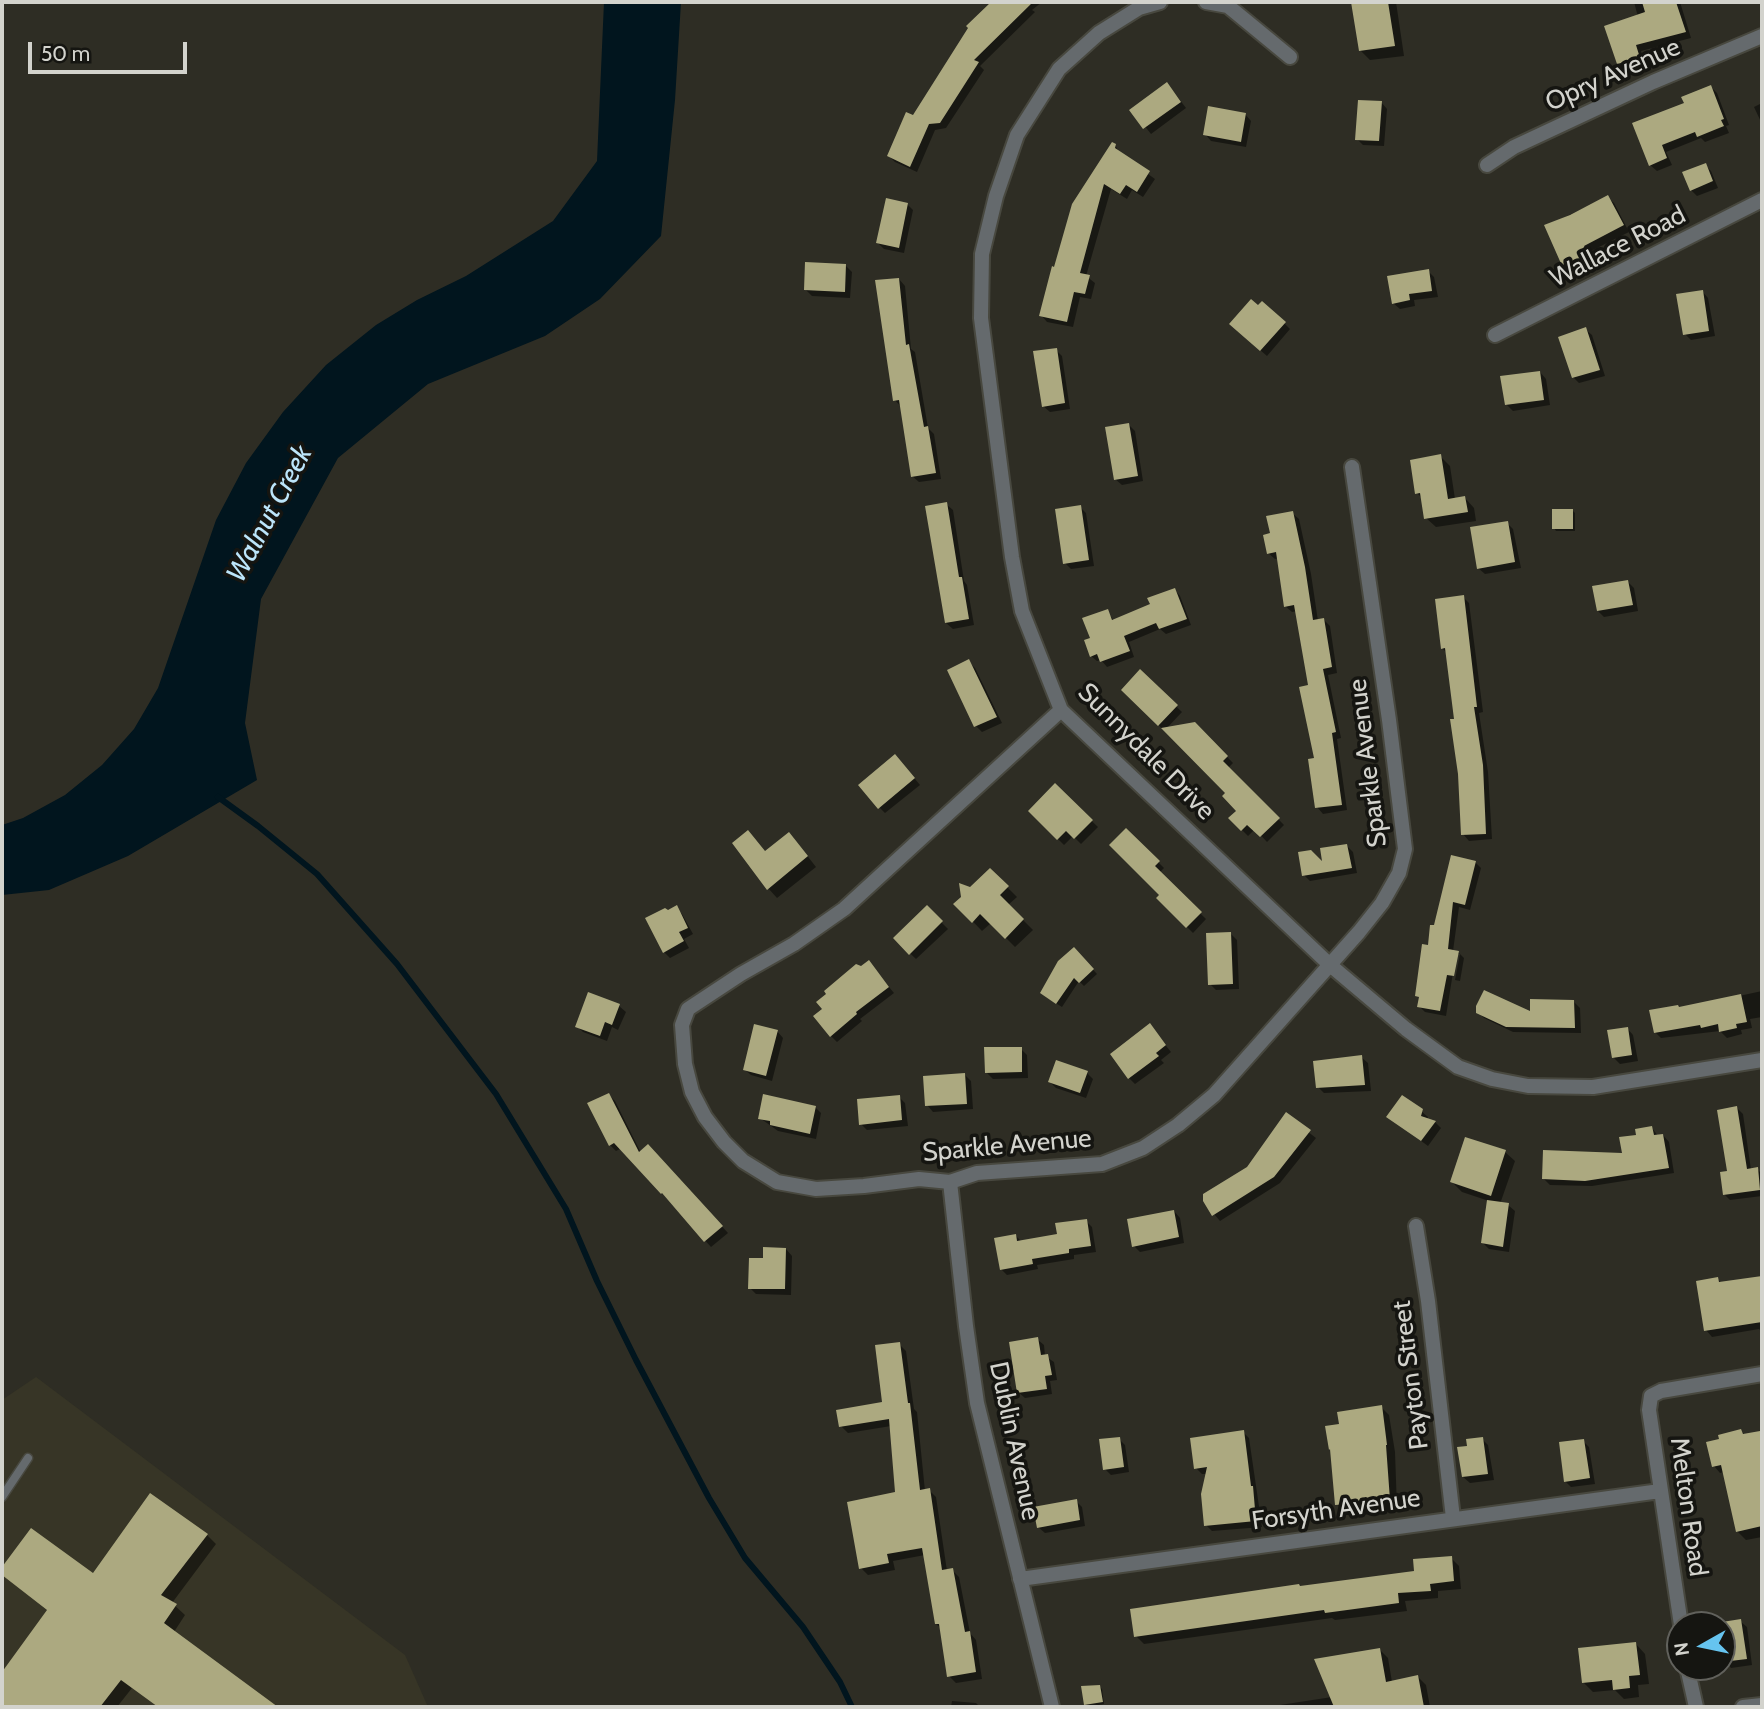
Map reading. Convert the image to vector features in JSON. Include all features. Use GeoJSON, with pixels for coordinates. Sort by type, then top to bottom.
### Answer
{"type":"FeatureCollection","features":[{"type":"Feature","properties":{"kind":"street","name":"Sunnydale Drive"},"geometry":{"type":"LineString","coordinates":[[1160,2],[1139,8],[1099,33],[1059,69],[1017,135],[996,196],[982,254],[981,318],[1012,557],[1022,611],[1061,709],[1330,965],[1406,1029],[1458,1067],[1492,1079],[1528,1086],[1594,1087],[1762,1060]]}},
{"type":"Feature","properties":{"kind":"street"},"geometry":{"type":"LineString","coordinates":[[1206,2],[1228,6],[1290,57]]}},
{"type":"Feature","properties":{"kind":"street","name":"Opry Avenue"},"geometry":{"type":"LineString","coordinates":[[1488,164],[1514,147],[1653,82],[1762,37]]}},
{"type":"Feature","properties":{"kind":"street","name":"Wallace Road"},"geometry":{"type":"LineString","coordinates":[[1495,335],[1762,200]]}},
{"type":"Feature","properties":{"kind":"street","name":"Sparkle Avenue"},"geometry":{"type":"LineString","coordinates":[[1061,709],[844,909],[794,944],[741,974],[688,1009],[682,1025],[685,1064],[692,1092],[705,1117],[743,1161],[777,1181],[816,1189],[919,1179],[950,1182],[977,1173],[1102,1164],[1143,1148],[1178,1125],[1214,1094],[1330,965],[1382,903],[1399,873],[1405,849],[1390,720],[1352,467]]}},
{"type":"Feature","properties":{"kind":"street","name":"Dublin Avenue"},"geometry":{"type":"LineString","coordinates":[[950,1182],[977,1403],[1052,1707]]}},
{"type":"Feature","properties":{"kind":"street","name":"Payton Street"},"geometry":{"type":"LineString","coordinates":[[1416,1226],[1428,1301],[1453,1518]]}},
{"type":"Feature","properties":{"kind":"street","name":"Melton Road"},"geometry":{"type":"LineString","coordinates":[[1679,1611],[1649,1410],[1651,1396],[1661,1391],[1762,1374]]}},
{"type":"Feature","properties":{"kind":"street","name":"Forsyth Avenue"},"geometry":{"type":"LineString","coordinates":[[1020,1580],[1660,1491]]}},
{"type":"Feature","properties":{"kind":"street"},"geometry":{"type":"LineString","coordinates":[[1690,1681],[1696,1707]]}},
{"type":"Feature","properties":{"kind":"street"},"geometry":{"type":"LineString","coordinates":[[1743,1707],[1762,1705]]}},
{"type":"Feature","properties":{"kind":"lane"},"geometry":{"type":"LineString","coordinates":[[2,1497],[28,1458]]}},
{"type":"Feature","properties":{"kind":"shaded area"},"geometry":{"type":"Polygon","coordinates":[[[36,1377],[405,1655],[428,1707],[2,1707],[2,1400],[36,1377]]]}},
{"type":"Feature","properties":{"kind":"water","name":"Walnut Creek"},"geometry":{"type":"Polygon","coordinates":[[[604,2],[681,2],[675,100],[661,236],[600,299],[545,336],[428,384],[338,458],[261,599],[245,723],[257,780],[128,856],[49,890],[2,895],[2,825],[23,818],[65,795],[102,765],[134,729],[158,688],[216,520],[246,463],[283,412],[326,365],[376,325],[417,300],[466,276],[553,221],[597,161],[604,2]]]}},
{"type":"Feature","properties":{"kind":"building"},"geometry":{"type":"Polygon","coordinates":[[[991,2],[1033,2],[974,60],[979,62],[940,123],[929,124],[910,167],[887,156],[906,112],[913,115],[968,28],[966,26],[991,2]]]}},
{"type":"Feature","properties":{"kind":"building"},"geometry":{"type":"Polygon","coordinates":[[[1351,2],[1388,2],[1395,46],[1359,51],[1351,2]]]}},
{"type":"Feature","properties":{"kind":"building"},"geometry":{"type":"Polygon","coordinates":[[[1642,2],[1676,2],[1686,32],[1636,45],[1640,58],[1617,64],[1604,26],[1645,12],[1642,2]]]}},
{"type":"Feature","properties":{"kind":"building"},"geometry":{"type":"Polygon","coordinates":[[[1167,82],[1181,102],[1143,129],[1129,110],[1167,82]]]}},
{"type":"Feature","properties":{"kind":"building"},"geometry":{"type":"Polygon","coordinates":[[[1711,85],[1724,119],[1721,120],[1724,126],[1697,137],[1695,132],[1662,145],[1667,158],[1649,166],[1632,123],[1684,103],[1681,97],[1711,85]]]}},
{"type":"Feature","properties":{"kind":"building"},"geometry":{"type":"Polygon","coordinates":[[[1358,100],[1382,101],[1379,141],[1355,140],[1358,100]]]}},
{"type":"Feature","properties":{"kind":"building"},"geometry":{"type":"Polygon","coordinates":[[[1208,106],[1246,113],[1241,142],[1203,135],[1208,106]]]}},
{"type":"Feature","properties":{"kind":"building"},"geometry":{"type":"Polygon","coordinates":[[[1112,142],[1116,144],[1115,148],[1150,171],[1137,192],[1126,185],[1120,194],[1104,184],[1080,273],[1090,275],[1085,294],[1074,292],[1067,322],[1039,316],[1072,204],[1112,142]]]}},
{"type":"Feature","properties":{"kind":"building"},"geometry":{"type":"Polygon","coordinates":[[[1706,163],[1713,181],[1690,191],[1682,172],[1706,163]]]}},
{"type":"Feature","properties":{"kind":"building"},"geometry":{"type":"Polygon","coordinates":[[[1608,195],[1624,225],[1584,246],[1589,256],[1563,268],[1544,225],[1608,195]]]}},
{"type":"Feature","properties":{"kind":"building"},"geometry":{"type":"Polygon","coordinates":[[[886,198],[908,203],[899,248],[876,243],[886,198]]]}},
{"type":"Feature","properties":{"kind":"building"},"geometry":{"type":"Polygon","coordinates":[[[805,262],[846,264],[845,292],[804,290],[805,262]]]}},
{"type":"Feature","properties":{"kind":"building"},"geometry":{"type":"Polygon","coordinates":[[[1429,269],[1432,291],[1409,294],[1410,300],[1392,304],[1387,276],[1429,269]]]}},
{"type":"Feature","properties":{"kind":"building"},"geometry":{"type":"Polygon","coordinates":[[[899,278],[906,345],[909,344],[924,427],[928,426],[936,473],[911,477],[899,400],[893,401],[875,280],[899,278]]]}},
{"type":"Feature","properties":{"kind":"building"},"geometry":{"type":"Polygon","coordinates":[[[1703,290],[1709,331],[1683,335],[1676,294],[1703,290]]]}},
{"type":"Feature","properties":{"kind":"building"},"geometry":{"type":"Polygon","coordinates":[[[1251,299],[1258,305],[1262,301],[1286,322],[1260,351],[1229,324],[1251,299]]]}},
{"type":"Feature","properties":{"kind":"building"},"geometry":{"type":"Polygon","coordinates":[[[1586,327],[1600,370],[1572,378],[1558,337],[1586,327]]]}},
{"type":"Feature","properties":{"kind":"building"},"geometry":{"type":"Polygon","coordinates":[[[1057,348],[1065,403],[1042,407],[1033,351],[1057,348]]]}},
{"type":"Feature","properties":{"kind":"building"},"geometry":{"type":"Polygon","coordinates":[[[1540,371],[1544,400],[1505,405],[1500,376],[1540,371]]]}},
{"type":"Feature","properties":{"kind":"building"},"geometry":{"type":"Polygon","coordinates":[[[1129,423],[1138,476],[1114,480],[1105,427],[1129,423]]]}},
{"type":"Feature","properties":{"kind":"building"},"geometry":{"type":"Polygon","coordinates":[[[1441,454],[1448,499],[1465,496],[1468,512],[1424,519],[1420,493],[1415,494],[1410,460],[1441,454]]]}},
{"type":"Feature","properties":{"kind":"building"},"geometry":{"type":"Polygon","coordinates":[[[947,502],[969,619],[945,623],[925,506],[947,502]]]}},
{"type":"Feature","properties":{"kind":"building"},"geometry":{"type":"Polygon","coordinates":[[[1081,505],[1089,560],[1063,564],[1055,509],[1081,505]]]}},
{"type":"Feature","properties":{"kind":"building"},"geometry":{"type":"Polygon","coordinates":[[[1552,509],[1573,509],[1573,529],[1552,529],[1552,509]]]}},
{"type":"Feature","properties":{"kind":"building"},"geometry":{"type":"Polygon","coordinates":[[[1293,511],[1313,620],[1324,618],[1332,667],[1323,669],[1336,732],[1332,733],[1342,805],[1315,808],[1308,759],[1314,758],[1299,687],[1308,685],[1294,605],[1284,607],[1276,552],[1267,554],[1263,535],[1270,533],[1266,516],[1293,511]]]}},
{"type":"Feature","properties":{"kind":"building"},"geometry":{"type":"Polygon","coordinates":[[[1508,521],[1515,562],[1477,569],[1470,527],[1508,521]]]}},
{"type":"Feature","properties":{"kind":"building"},"geometry":{"type":"Polygon","coordinates":[[[1628,580],[1633,605],[1597,611],[1592,586],[1628,580]]]}},
{"type":"Feature","properties":{"kind":"building"},"geometry":{"type":"Polygon","coordinates":[[[1175,588],[1187,619],[1159,629],[1156,623],[1124,636],[1130,651],[1100,662],[1097,654],[1090,657],[1084,640],[1090,638],[1082,618],[1108,609],[1112,620],[1150,604],[1147,598],[1175,588]]]}},
{"type":"Feature","properties":{"kind":"building"},"geometry":{"type":"Polygon","coordinates":[[[1464,595],[1477,707],[1474,707],[1483,765],[1486,834],[1461,835],[1458,774],[1450,719],[1454,719],[1445,648],[1441,649],[1435,599],[1464,595]]]}},
{"type":"Feature","properties":{"kind":"building"},"geometry":{"type":"Polygon","coordinates":[[[969,659],[997,717],[974,727],[947,670],[969,659]]]}},
{"type":"Feature","properties":{"kind":"building"},"geometry":{"type":"Polygon","coordinates":[[[1140,669],[1178,705],[1158,726],[1121,690],[1140,669]]]}},
{"type":"Feature","properties":{"kind":"building"},"geometry":{"type":"Polygon","coordinates":[[[1195,722],[1228,756],[1223,761],[1280,818],[1260,837],[1247,825],[1241,831],[1228,818],[1236,811],[1222,796],[1225,793],[1161,728],[1195,722]]]}},
{"type":"Feature","properties":{"kind":"building"},"geometry":{"type":"Polygon","coordinates":[[[895,754],[915,778],[878,809],[858,785],[895,754]]]}},
{"type":"Feature","properties":{"kind":"building"},"geometry":{"type":"Polygon","coordinates":[[[1055,783],[1093,820],[1074,839],[1066,831],[1057,840],[1028,811],[1055,783]]]}},
{"type":"Feature","properties":{"kind":"building"},"geometry":{"type":"Polygon","coordinates":[[[1126,828],[1160,861],[1155,866],[1202,912],[1186,928],[1156,898],[1159,895],[1109,845],[1126,828]]]}},
{"type":"Feature","properties":{"kind":"building"},"geometry":{"type":"Polygon","coordinates":[[[748,830],[765,851],[789,832],[808,856],[767,890],[732,843],[748,830]]]}},
{"type":"Feature","properties":{"kind":"building"},"geometry":{"type":"Polygon","coordinates":[[[1347,844],[1352,868],[1302,876],[1298,852],[1311,850],[1322,861],[1320,848],[1347,844]]]}},
{"type":"Feature","properties":{"kind":"building"},"geometry":{"type":"Polygon","coordinates":[[[1451,855],[1476,861],[1465,905],[1453,902],[1448,949],[1459,951],[1454,976],[1447,975],[1440,1011],[1417,1007],[1419,997],[1415,996],[1422,944],[1428,945],[1430,925],[1434,925],[1451,855]]]}},
{"type":"Feature","properties":{"kind":"building"},"geometry":{"type":"Polygon","coordinates":[[[990,868],[1009,886],[1000,895],[1024,919],[1005,939],[980,914],[972,923],[953,904],[961,897],[959,883],[970,887],[990,868]]]}},
{"type":"Feature","properties":{"kind":"building"},"geometry":{"type":"Polygon","coordinates":[[[677,905],[688,928],[679,932],[684,941],[663,953],[645,918],[677,905]]]}},
{"type":"Feature","properties":{"kind":"building"},"geometry":{"type":"Polygon","coordinates":[[[927,905],[943,921],[909,955],[893,938],[927,905]]]}},
{"type":"Feature","properties":{"kind":"building"},"geometry":{"type":"Polygon","coordinates":[[[1231,932],[1233,984],[1208,985],[1206,933],[1231,932]]]}},
{"type":"Feature","properties":{"kind":"building"},"geometry":{"type":"Polygon","coordinates":[[[1074,947],[1094,969],[1079,983],[1074,978],[1056,1004],[1040,993],[1058,961],[1074,947]]]}},
{"type":"Feature","properties":{"kind":"building"},"geometry":{"type":"Polygon","coordinates":[[[869,960],[889,987],[856,1012],[857,1014],[830,1037],[813,1016],[822,1009],[816,1002],[826,994],[824,991],[856,964],[861,966],[869,960]]]}},
{"type":"Feature","properties":{"kind":"building"},"geometry":{"type":"Polygon","coordinates":[[[1484,990],[1530,1011],[1530,999],[1574,1000],[1575,1028],[1506,1027],[1476,1013],[1476,1006],[1484,990]]]}},
{"type":"Feature","properties":{"kind":"building"},"geometry":{"type":"Polygon","coordinates":[[[588,992],[620,1004],[612,1025],[605,1022],[600,1036],[575,1027],[588,992]]]}},
{"type":"Feature","properties":{"kind":"building"},"geometry":{"type":"Polygon","coordinates":[[[1741,994],[1747,1022],[1736,1024],[1737,1028],[1719,1032],[1718,1024],[1701,1028],[1700,1025],[1654,1033],[1649,1010],[1679,1007],[1741,994]]]}},
{"type":"Feature","properties":{"kind":"building"},"geometry":{"type":"Polygon","coordinates":[[[1150,1023],[1166,1045],[1156,1053],[1159,1056],[1128,1079],[1110,1054],[1150,1023]]]}},
{"type":"Feature","properties":{"kind":"building"},"geometry":{"type":"Polygon","coordinates":[[[754,1024],[778,1030],[766,1076],[743,1070],[754,1024]]]}},
{"type":"Feature","properties":{"kind":"building"},"geometry":{"type":"Polygon","coordinates":[[[1628,1027],[1632,1055],[1612,1058],[1607,1030],[1628,1027]]]}},
{"type":"Feature","properties":{"kind":"building"},"geometry":{"type":"Polygon","coordinates":[[[984,1047],[1022,1047],[1022,1072],[985,1073],[984,1047]]]}},
{"type":"Feature","properties":{"kind":"building"},"geometry":{"type":"Polygon","coordinates":[[[1362,1055],[1365,1085],[1316,1088],[1313,1061],[1362,1055]]]}},
{"type":"Feature","properties":{"kind":"building"},"geometry":{"type":"Polygon","coordinates":[[[1056,1060],[1088,1071],[1080,1093],[1048,1082],[1056,1060]]]}},
{"type":"Feature","properties":{"kind":"building"},"geometry":{"type":"Polygon","coordinates":[[[965,1073],[967,1104],[925,1106],[923,1076],[965,1073]]]}},
{"type":"Feature","properties":{"kind":"building"},"geometry":{"type":"Polygon","coordinates":[[[609,1093],[639,1152],[648,1144],[723,1226],[704,1242],[614,1143],[609,1146],[587,1103],[609,1093]]]}},
{"type":"Feature","properties":{"kind":"building"},"geometry":{"type":"Polygon","coordinates":[[[763,1094],[816,1106],[810,1134],[770,1125],[770,1121],[758,1119],[763,1094]]]}},
{"type":"Feature","properties":{"kind":"building"},"geometry":{"type":"Polygon","coordinates":[[[900,1095],[902,1120],[859,1125],[857,1099],[900,1095]]]}},
{"type":"Feature","properties":{"kind":"building"},"geometry":{"type":"Polygon","coordinates":[[[1402,1095],[1423,1109],[1421,1116],[1436,1121],[1421,1141],[1386,1117],[1402,1095]]]}},
{"type":"Feature","properties":{"kind":"building"},"geometry":{"type":"Polygon","coordinates":[[[1737,1106],[1747,1169],[1758,1167],[1760,1190],[1723,1195],[1720,1172],[1727,1171],[1717,1110],[1737,1106]]]}},
{"type":"Feature","properties":{"kind":"building"},"geometry":{"type":"Polygon","coordinates":[[[1286,1112],[1311,1130],[1274,1177],[1212,1216],[1203,1201],[1203,1194],[1247,1167],[1286,1112]]]}},
{"type":"Feature","properties":{"kind":"building"},"geometry":{"type":"Polygon","coordinates":[[[1652,1126],[1654,1135],[1663,1134],[1669,1168],[1585,1181],[1542,1179],[1543,1150],[1622,1153],[1619,1137],[1636,1135],[1635,1129],[1652,1126]]]}},
{"type":"Feature","properties":{"kind":"building"},"geometry":{"type":"Polygon","coordinates":[[[1465,1137],[1506,1150],[1491,1196],[1450,1182],[1465,1137]]]}},
{"type":"Feature","properties":{"kind":"building"},"geometry":{"type":"Polygon","coordinates":[[[1487,1200],[1509,1203],[1503,1247],[1481,1243],[1487,1200]]]}},
{"type":"Feature","properties":{"kind":"building"},"geometry":{"type":"Polygon","coordinates":[[[1174,1210],[1179,1237],[1132,1247],[1127,1219],[1174,1210]]]}},
{"type":"Feature","properties":{"kind":"building"},"geometry":{"type":"Polygon","coordinates":[[[1087,1219],[1091,1246],[1069,1249],[1069,1253],[1032,1259],[1033,1264],[1000,1270],[994,1238],[1016,1234],[1017,1241],[1057,1234],[1055,1223],[1087,1219]]]}},
{"type":"Feature","properties":{"kind":"building"},"geometry":{"type":"Polygon","coordinates":[[[763,1247],[786,1248],[785,1289],[748,1289],[749,1258],[763,1258],[763,1247]]]}},
{"type":"Feature","properties":{"kind":"building"},"geometry":{"type":"Polygon","coordinates":[[[1762,1276],[1762,1322],[1704,1331],[1696,1281],[1718,1277],[1719,1282],[1762,1276]]]}},
{"type":"Feature","properties":{"kind":"building"},"geometry":{"type":"Polygon","coordinates":[[[1038,1337],[1041,1355],[1048,1354],[1052,1375],[1045,1376],[1047,1389],[1017,1393],[1009,1342],[1038,1337]]]}},
{"type":"Feature","properties":{"kind":"building"},"geometry":{"type":"Polygon","coordinates":[[[900,1342],[920,1490],[930,1488],[942,1570],[953,1568],[965,1632],[970,1631],[976,1672],[947,1677],[939,1624],[935,1624],[922,1548],[887,1554],[889,1563],[859,1569],[847,1502],[895,1492],[889,1419],[839,1427],[836,1410],[882,1402],[875,1345],[900,1342]]]}},
{"type":"Feature","properties":{"kind":"building"},"geometry":{"type":"Polygon","coordinates":[[[1382,1405],[1390,1500],[1377,1501],[1378,1506],[1350,1508],[1350,1504],[1335,1505],[1325,1426],[1339,1424],[1337,1412],[1382,1405]]]}},
{"type":"Feature","properties":{"kind":"building"},"geometry":{"type":"Polygon","coordinates":[[[1741,1429],[1743,1434],[1760,1431],[1762,1526],[1736,1532],[1721,1465],[1712,1467],[1706,1442],[1719,1439],[1718,1435],[1741,1429]]]}},
{"type":"Feature","properties":{"kind":"building"},"geometry":{"type":"Polygon","coordinates":[[[1244,1430],[1256,1521],[1204,1526],[1201,1494],[1207,1467],[1194,1469],[1190,1438],[1244,1430]]]}},
{"type":"Feature","properties":{"kind":"building"},"geometry":{"type":"Polygon","coordinates":[[[1120,1437],[1124,1467],[1103,1470],[1099,1439],[1120,1437]]]}},
{"type":"Feature","properties":{"kind":"building"},"geometry":{"type":"Polygon","coordinates":[[[1483,1437],[1488,1474],[1462,1477],[1457,1447],[1467,1446],[1466,1439],[1483,1437]]]}},
{"type":"Feature","properties":{"kind":"building"},"geometry":{"type":"Polygon","coordinates":[[[1584,1439],[1590,1478],[1564,1482],[1559,1442],[1584,1439]]]}},
{"type":"Feature","properties":{"kind":"building"},"geometry":{"type":"Polygon","coordinates":[[[150,1493],[208,1534],[161,1595],[177,1604],[164,1623],[278,1707],[158,1707],[121,1680],[100,1707],[2,1707],[2,1672],[47,1610],[2,1575],[2,1567],[31,1528],[93,1573],[150,1493]]]}},
{"type":"Feature","properties":{"kind":"building"},"geometry":{"type":"Polygon","coordinates":[[[1077,1499],[1080,1520],[1037,1528],[1033,1507],[1077,1499]]]}},
{"type":"Feature","properties":{"kind":"building"},"geometry":{"type":"Polygon","coordinates":[[[1452,1556],[1454,1581],[1430,1584],[1431,1591],[1398,1593],[1399,1603],[1325,1613],[1324,1610],[1134,1637],[1130,1609],[1299,1584],[1414,1571],[1413,1559],[1452,1556]]]}},
{"type":"Feature","properties":{"kind":"building"},"geometry":{"type":"Polygon","coordinates":[[[1741,1619],[1747,1659],[1736,1660],[1736,1620],[1741,1619]]]}},
{"type":"Feature","properties":{"kind":"building"},"geometry":{"type":"Polygon","coordinates":[[[1636,1642],[1640,1675],[1629,1676],[1630,1688],[1613,1690],[1612,1680],[1582,1683],[1578,1648],[1636,1642]]]}},
{"type":"Feature","properties":{"kind":"building"},"geometry":{"type":"Polygon","coordinates":[[[1380,1648],[1386,1682],[1418,1675],[1424,1707],[1334,1707],[1314,1659],[1380,1648]]]}},
{"type":"Feature","properties":{"kind":"building"},"geometry":{"type":"Polygon","coordinates":[[[1100,1685],[1103,1702],[1084,1705],[1081,1686],[1100,1685]]]}},
{"type":"Feature","properties":{"kind":"waterway"},"geometry":{"type":"LineString","coordinates":[[218,797],[317,874],[397,964],[496,1094],[566,1209],[597,1281],[636,1360],[709,1498],[745,1558],[803,1627],[840,1682],[852,1707]]}}]}
